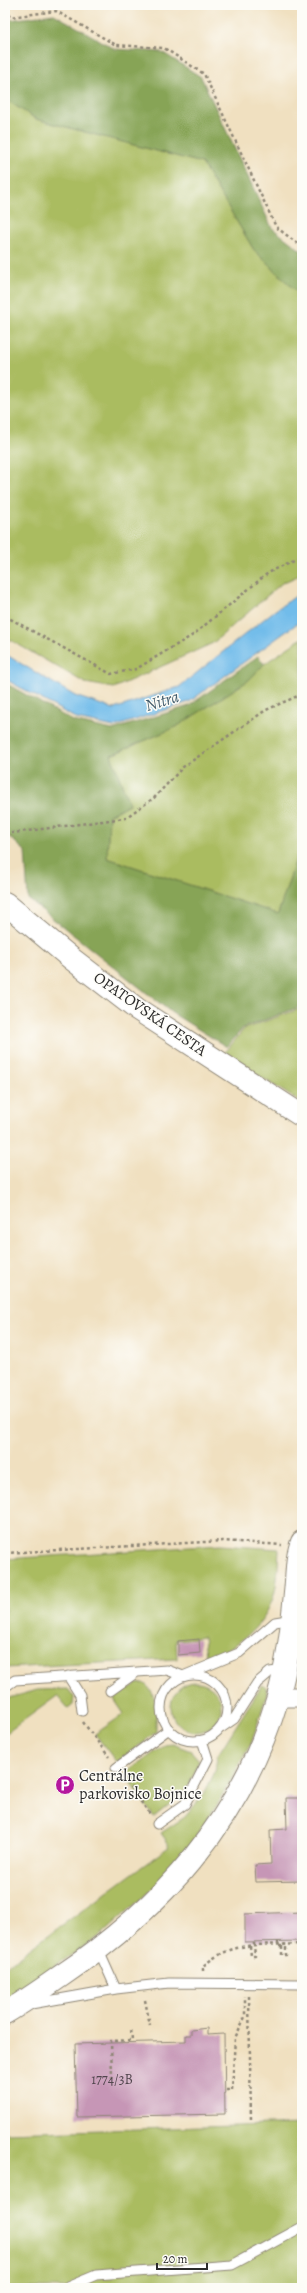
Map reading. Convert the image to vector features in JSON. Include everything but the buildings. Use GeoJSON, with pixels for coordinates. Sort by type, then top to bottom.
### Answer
{"type":"FeatureCollection","features":[{"type":"Feature","properties":{"kind":"street","name":"OPATOVSKÁ CESTA"},"geometry":{"type":"LineString","coordinates":[[5,903],[72,959],[137,1009],[302,1116]]}},
{"type":"Feature","properties":{"kind":"street"},"geometry":{"type":"LineString","coordinates":[[11,2009],[99,1951],[136,1919],[174,1882],[201,1848],[235,1796],[253,1760],[278,1697],[293,1619],[301,1545]]}},
{"type":"Feature","properties":{"kind":"street"},"geometry":{"type":"LineString","coordinates":[[278,1697],[302,1697]]}},
{"type":"Feature","properties":{"kind":"lane"},"geometry":{"type":"LineString","coordinates":[[284,1670],[270,1672],[257,1683],[234,1719],[212,1736],[202,1740],[190,1740],[179,1737],[169,1730],[163,1718],[161,1705],[164,1693],[172,1682],[183,1676],[239,1654],[274,1622],[293,1619]]}},
{"type":"Feature","properties":{"kind":"lane"},"geometry":{"type":"LineString","coordinates":[[5,1681],[167,1670],[183,1676],[200,1675],[216,1682],[225,1696],[227,1713],[220,1729]]}},
{"type":"Feature","properties":{"kind":"lane"},"geometry":{"type":"LineString","coordinates":[[110,1692],[137,1672]]}},
{"type":"Feature","properties":{"kind":"lane"},"geometry":{"type":"LineString","coordinates":[[68,1676],[80,1694],[82,1716]]}},
{"type":"Feature","properties":{"kind":"lane"},"geometry":{"type":"LineString","coordinates":[[5,1687],[15,1680]]}},
{"type":"Feature","properties":{"kind":"lane"},"geometry":{"type":"LineString","coordinates":[[116,1768],[169,1730]]}},
{"type":"Feature","properties":{"kind":"lane"},"geometry":{"type":"LineString","coordinates":[[157,1824],[185,1804],[208,1759],[202,1740]]}},
{"type":"Feature","properties":{"kind":"lane"},"geometry":{"type":"LineString","coordinates":[[99,1951],[116,1989]]}},
{"type":"Feature","properties":{"kind":"lane"},"geometry":{"type":"LineString","coordinates":[[11,2009],[116,1989],[169,1983],[302,1984]]}},
{"type":"Feature","properties":{"kind":"lane"},"geometry":{"type":"LineString","coordinates":[[65,2288],[96,2274],[232,2265],[302,2227]]}},
{"type":"Feature","properties":{"kind":"path"},"geometry":{"type":"LineString","coordinates":[[5,9],[10,17],[56,11],[116,45],[164,48],[204,74],[276,227],[302,247]]}},
{"type":"Feature","properties":{"kind":"path"},"geometry":{"type":"LineString","coordinates":[[5,616],[111,674],[136,669],[187,639],[268,573],[302,556]]}},
{"type":"Feature","properties":{"kind":"path"},"geometry":{"type":"LineString","coordinates":[[5,834],[125,818],[154,798],[190,762],[266,710],[302,694]]}},
{"type":"Feature","properties":{"kind":"path"},"geometry":{"type":"LineString","coordinates":[[5,1553],[223,1541],[301,1545]]}},
{"type":"Feature","properties":{"kind":"path"},"geometry":{"type":"LineString","coordinates":[[82,1716],[103,1749]]}},
{"type":"Feature","properties":{"kind":"path"},"geometry":{"type":"LineString","coordinates":[[132,1790],[140,1801]]}},
{"type":"Feature","properties":{"kind":"path"},"geometry":{"type":"LineString","coordinates":[[275,1945],[276,1941],[278,1946],[285,1946],[287,1943]]}},
{"type":"Feature","properties":{"kind":"path"},"geometry":{"type":"LineString","coordinates":[[282,1946],[282,1955],[286,1955],[287,1943]]}},
{"type":"Feature","properties":{"kind":"path"},"geometry":{"type":"LineString","coordinates":[[202,1983],[204,1966],[215,1956],[228,1949],[252,1944],[302,1944]]}},
{"type":"Feature","properties":{"kind":"path"},"geometry":{"type":"LineString","coordinates":[[226,2090],[232,2090],[235,2038],[245,2017],[245,1996]]}},
{"type":"Feature","properties":{"kind":"path"},"geometry":{"type":"LineString","coordinates":[[249,1996],[252,2121]]}},
{"type":"Feature","properties":{"kind":"path"},"geometry":{"type":"LineString","coordinates":[[145,2000],[150,2025]]}},
{"type":"Feature","properties":{"kind":"path"},"geometry":{"type":"LineString","coordinates":[[112,2079],[111,2041],[132,2040],[131,2028]]}},
{"type":"Feature","properties":{"kind":"green space"},"geometry":{"type":"Polygon","coordinates":[[[5,14],[9,20],[54,14],[115,49],[162,52],[201,77],[272,228],[302,251],[302,292],[297,292],[254,250],[202,163],[36,119],[5,99],[5,14]]]}},
{"type":"Feature","properties":{"kind":"green space"},"geometry":{"type":"Polygon","coordinates":[[[5,99],[36,119],[202,163],[254,250],[297,292],[302,292],[302,574],[282,583],[213,643],[114,688],[85,683],[5,637],[5,99]]]}},
{"type":"Feature","properties":{"kind":"green space"},"geometry":{"type":"Polygon","coordinates":[[[302,638],[302,841],[278,914],[107,858],[109,815],[129,804],[111,755],[176,727],[249,680],[264,664],[302,638]]]}},
{"type":"Feature","properties":{"kind":"green space"},"geometry":{"type":"Polygon","coordinates":[[[258,656],[264,664],[249,680],[176,727],[111,755],[129,804],[109,815],[107,858],[278,914],[302,841],[302,1006],[243,1028],[227,1047],[172,1013],[28,899],[25,851],[5,833],[5,683],[73,721],[112,730],[189,706],[258,656]]]}},
{"type":"Feature","properties":{"kind":"green space"},"geometry":{"type":"Polygon","coordinates":[[[302,1008],[302,1103],[224,1054],[244,1029],[302,1008]]]}},
{"type":"Feature","properties":{"kind":"green space"},"geometry":{"type":"Polygon","coordinates":[[[220,1545],[279,1549],[276,1584],[274,1595],[269,1607],[264,1617],[256,1627],[239,1642],[206,1657],[204,1637],[176,1640],[177,1659],[5,1668],[5,1559],[220,1545]]]}},
{"type":"Feature","properties":{"kind":"green space"},"geometry":{"type":"Polygon","coordinates":[[[196,1682],[205,1684],[214,1689],[219,1698],[221,1707],[219,1716],[214,1725],[205,1730],[196,1732],[187,1730],[178,1725],[173,1716],[171,1707],[173,1698],[178,1689],[187,1684],[196,1682]]]}},
{"type":"Feature","properties":{"kind":"green space"},"geometry":{"type":"Polygon","coordinates":[[[143,1683],[152,1692],[156,1705],[156,1732],[117,1763],[95,1734],[124,1714],[114,1699],[136,1684],[143,1683]]]}},
{"type":"Feature","properties":{"kind":"green space"},"geometry":{"type":"Polygon","coordinates":[[[262,1685],[266,1687],[267,1694],[252,1741],[219,1802],[174,1869],[100,1936],[5,1999],[5,1967],[170,1846],[161,1833],[185,1817],[204,1794],[215,1772],[217,1756],[262,1685]]]}},
{"type":"Feature","properties":{"kind":"green space"},"geometry":{"type":"Polygon","coordinates":[[[68,1689],[74,1697],[73,1705],[68,1709],[57,1696],[5,1734],[5,1699],[37,1690],[68,1689]]]}},
{"type":"Feature","properties":{"kind":"green space"},"geometry":{"type":"Polygon","coordinates":[[[173,1744],[191,1751],[199,1760],[192,1779],[182,1793],[154,1817],[124,1774],[165,1745],[173,1744]]]}},
{"type":"Feature","properties":{"kind":"green space"},"geometry":{"type":"Polygon","coordinates":[[[302,2124],[302,2288],[5,2288],[5,2133],[302,2124]]]}},
{"type":"Feature","properties":{"kind":"water","name":"Nitra"},"geometry":{"type":"Polygon","coordinates":[[[302,592],[302,620],[189,702],[114,727],[77,719],[5,679],[5,654],[75,696],[114,709],[179,687],[274,611],[302,592]]]}},
{"type":"Feature","properties":{"kind":"place","name":"Centrálne parkovisko Bojnice"},"geometry":{"type":"Point","coordinates":[65,1785]}}]}
